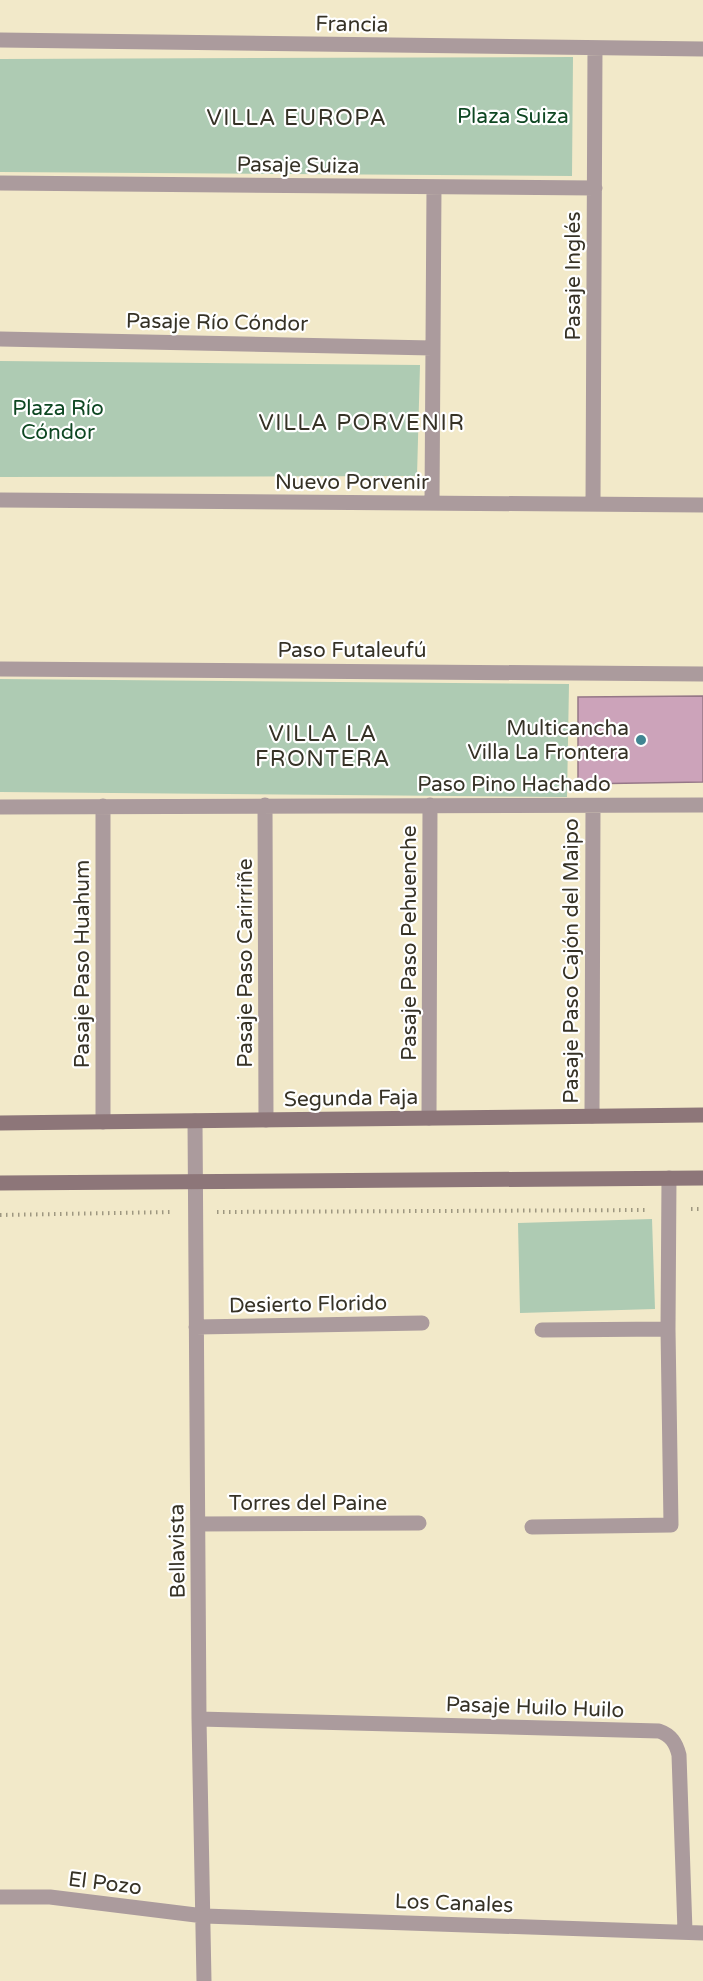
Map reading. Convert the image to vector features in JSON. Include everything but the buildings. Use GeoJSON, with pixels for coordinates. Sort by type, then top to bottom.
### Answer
{"type":"FeatureCollection","features":[{"type":"Feature","properties":{"kind":"main road","name":"Segunda Faja"},"geometry":{"type":"LineString","coordinates":[[0,1123],[703,1115]]}},
{"type":"Feature","properties":{"kind":"main road"},"geometry":{"type":"LineString","coordinates":[[0,1184],[703,1178]]}},
{"type":"Feature","properties":{"kind":"street","name":"Francia"},"geometry":{"type":"LineString","coordinates":[[0,40],[703,49]]}},
{"type":"Feature","properties":{"kind":"street","name":"Pasaje Inglés"},"geometry":{"type":"LineString","coordinates":[[593,504],[595,48]]}},
{"type":"Feature","properties":{"kind":"street","name":"Pasaje Suiza"},"geometry":{"type":"LineString","coordinates":[[0,183],[595,189]]}},
{"type":"Feature","properties":{"kind":"street"},"geometry":{"type":"LineString","coordinates":[[432,503],[434,187]]}},
{"type":"Feature","properties":{"kind":"street","name":"Pasaje Río Cóndor"},"geometry":{"type":"LineString","coordinates":[[0,339],[432,348]]}},
{"type":"Feature","properties":{"kind":"street","name":"Nuevo Porvenir"},"geometry":{"type":"LineString","coordinates":[[0,500],[703,505]]}},
{"type":"Feature","properties":{"kind":"street","name":"Paso Futaleufú"},"geometry":{"type":"LineString","coordinates":[[0,669],[703,674]]}},
{"type":"Feature","properties":{"kind":"street","name":"Pasaje Paso Carirriñe"},"geometry":{"type":"LineString","coordinates":[[265,805],[266,1120]]}},
{"type":"Feature","properties":{"kind":"street","name":"Pasaje Paso Pehuenche"},"geometry":{"type":"LineString","coordinates":[[429,1118],[430,805]]}},
{"type":"Feature","properties":{"kind":"street","name":"Paso Pino Hachado"},"geometry":{"type":"LineString","coordinates":[[0,807],[703,805]]}},
{"type":"Feature","properties":{"kind":"street","name":"Pasaje Paso Huahum"},"geometry":{"type":"LineString","coordinates":[[103,806],[103,1122]]}},
{"type":"Feature","properties":{"kind":"street","name":"Pasaje Paso Cajón del Maipo"},"geometry":{"type":"LineString","coordinates":[[592,1116],[593,806]]}},
{"type":"Feature","properties":{"kind":"street","name":"Bellavista"},"geometry":{"type":"LineString","coordinates":[[195,1121],[199,1719],[204,1981]]}},
{"type":"Feature","properties":{"kind":"street"},"geometry":{"type":"LineString","coordinates":[[532,1527],[671,1525],[668,1329],[669,1178]]}},
{"type":"Feature","properties":{"kind":"street","name":"Desierto Florido"},"geometry":{"type":"LineString","coordinates":[[196,1327],[422,1323]]}},
{"type":"Feature","properties":{"kind":"street"},"geometry":{"type":"LineString","coordinates":[[542,1330],[668,1329]]}},
{"type":"Feature","properties":{"kind":"street","name":"Torres del Paine"},"geometry":{"type":"LineString","coordinates":[[198,1524],[419,1523]]}},
{"type":"Feature","properties":{"kind":"street","name":"Pasaje Huilo Huilo"},"geometry":{"type":"LineString","coordinates":[[199,1719],[659,1731],[666,1734],[677,1746],[679,1755],[685,1931]]}},
{"type":"Feature","properties":{"kind":"street","name":"El Pozo"},"geometry":{"type":"LineString","coordinates":[[0,1897],[50,1897],[204,1916]]}},
{"type":"Feature","properties":{"kind":"street","name":"Los Canales"},"geometry":{"type":"LineString","coordinates":[[204,1916],[703,1933]]}},
{"type":"Feature","properties":{"kind":"path"},"geometry":{"type":"LineString","coordinates":[[0,1215],[703,1209]]}},
{"type":"Feature","properties":{"kind":"green space","name":"Plaza Suiza"},"geometry":{"type":"Polygon","coordinates":[[[573,57],[572,176],[0,172],[0,59],[573,57]]]}},
{"type":"Feature","properties":{"kind":"green space","name":"Plaza Río Cóndor"},"geometry":{"type":"Polygon","coordinates":[[[0,361],[420,365],[417,476],[0,477],[0,361]]]}},
{"type":"Feature","properties":{"kind":"green space","name":"VILLA LA FRONTERA"},"geometry":{"type":"Polygon","coordinates":[[[0,679],[569,684],[567,797],[0,792],[0,679]]]}},
{"type":"Feature","properties":{"kind":"green space"},"geometry":{"type":"Polygon","coordinates":[[[652,1219],[655,1309],[520,1313],[518,1223],[652,1219]]]}},
{"type":"Feature","properties":{"kind":"place","name":"Multicancha Villa La Frontera"},"geometry":{"type":"Point","coordinates":[641,740]}},
{"type":"Feature","properties":{"kind":"district","name":"VILLA EUROPA"},"geometry":{"type":"Point","coordinates":[297,117]}},
{"type":"Feature","properties":{"kind":"district","name":"VILLA PORVENIR"},"geometry":{"type":"Point","coordinates":[362,422]}},
{"type":"Feature","properties":{"kind":"district","name":"VILLA LA FRONTERA"},"geometry":{"type":"Point","coordinates":[323,746]}}]}
